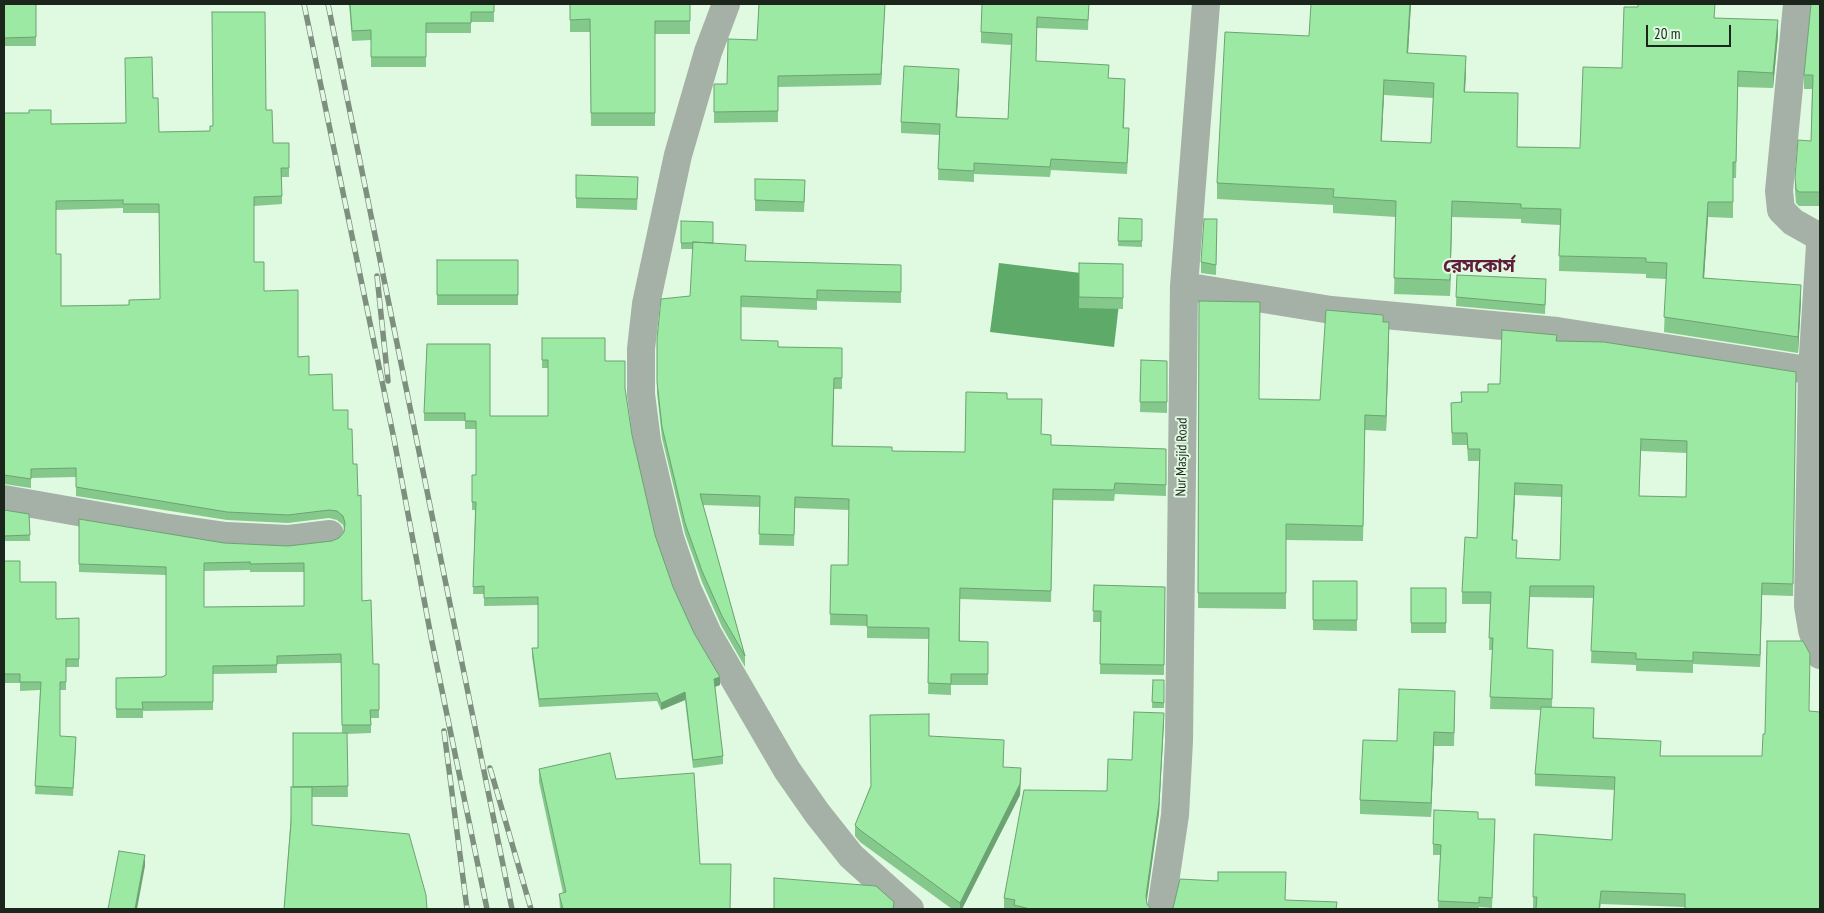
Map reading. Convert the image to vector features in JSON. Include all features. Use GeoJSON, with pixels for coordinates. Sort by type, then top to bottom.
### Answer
{"type":"FeatureCollection","features":[{"type":"Feature","properties":{"kind":"street"},"geometry":{"type":"LineString","coordinates":[[726,4],[708,52],[678,155],[646,304],[641,349],[641,394],[647,441],[670,538],[687,588],[708,634],[787,770],[817,813],[851,856],[910,909]]}},
{"type":"Feature","properties":{"kind":"street","name":"Nur Masjid Road"},"geometry":{"type":"LineString","coordinates":[[1161,909],[1175,814],[1179,742],[1184,286],[1206,4]]}},
{"type":"Feature","properties":{"kind":"street"},"geometry":{"type":"LineString","coordinates":[[1797,4],[1779,191],[1781,210],[1793,222],[1818,236],[1820,245],[1808,606],[1812,630],[1820,655]]}},
{"type":"Feature","properties":{"kind":"street"},"geometry":{"type":"LineString","coordinates":[[1184,286],[1331,310],[1556,331],[1816,372]]}},
{"type":"Feature","properties":{"kind":"street"},"geometry":{"type":"LineString","coordinates":[[4,499],[226,536],[289,539],[330,534]]}},
{"type":"Feature","properties":{"kind":"shaded area"},"geometry":{"type":"Polygon","coordinates":[[[999,263],[1122,278],[1114,347],[990,332],[999,263]]]}},
{"type":"Feature","properties":{"kind":"building"},"geometry":{"type":"Polygon","coordinates":[[[4,4],[36,4],[36,37],[4,38],[4,4]]]}},
{"type":"Feature","properties":{"kind":"building"},"geometry":{"type":"Polygon","coordinates":[[[350,4],[494,4],[494,12],[471,12],[471,23],[426,23],[426,57],[371,57],[371,30],[352,31],[350,4]]]}},
{"type":"Feature","properties":{"kind":"building"},"geometry":{"type":"Polygon","coordinates":[[[570,4],[690,4],[690,21],[655,21],[655,113],[591,113],[590,19],[570,20],[570,4]]]}},
{"type":"Feature","properties":{"kind":"building"},"geometry":{"type":"Polygon","coordinates":[[[759,4],[885,4],[881,74],[778,76],[778,111],[714,112],[714,84],[727,84],[728,39],[757,40],[759,4]]]}},
{"type":"Feature","properties":{"kind":"building"},"geometry":{"type":"Polygon","coordinates":[[[982,4],[1089,4],[1088,20],[1037,17],[1036,61],[1109,65],[1108,78],[1125,79],[1123,128],[1129,128],[1127,163],[1051,159],[1050,167],[974,163],[974,171],[938,169],[940,124],[901,122],[904,66],[959,69],[956,117],[1008,119],[1012,34],[981,32],[982,4]]]}},
{"type":"Feature","properties":{"kind":"building"},"geometry":{"type":"Polygon","coordinates":[[[1311,4],[1410,4],[1407,53],[1466,56],[1464,92],[1518,93],[1517,147],[1580,148],[1583,67],[1622,68],[1624,7],[1638,7],[1638,4],[1715,4],[1714,18],[1778,20],[1773,73],[1738,71],[1736,162],[1733,162],[1733,202],[1708,202],[1703,278],[1801,285],[1798,337],[1664,317],[1667,263],[1646,262],[1646,258],[1559,256],[1561,209],[1521,208],[1521,204],[1452,201],[1450,280],[1394,278],[1396,201],[1333,197],[1334,189],[1217,183],[1225,32],[1309,36],[1311,4]],[[1384,80],[1381,141],[1431,143],[1434,83],[1384,80]]]}},
{"type":"Feature","properties":{"kind":"building"},"geometry":{"type":"Polygon","coordinates":[[[1811,4],[1820,4],[1820,192],[1799,192],[1796,189],[1795,177],[1798,140],[1811,141],[1813,75],[1804,75],[1811,4]]]}},
{"type":"Feature","properties":{"kind":"building"},"geometry":{"type":"Polygon","coordinates":[[[212,12],[265,12],[266,110],[272,110],[273,143],[289,143],[289,168],[281,168],[282,196],[254,197],[254,262],[264,262],[264,291],[298,290],[298,357],[309,356],[309,375],[332,374],[333,410],[348,410],[348,429],[352,429],[353,464],[357,464],[358,496],[361,495],[362,601],[371,600],[373,664],[379,664],[379,710],[370,710],[371,725],[342,725],[341,654],[277,656],[277,665],[213,666],[213,702],[142,702],[143,709],[116,709],[116,678],[162,677],[166,675],[166,567],[79,564],[79,519],[224,543],[288,546],[332,541],[339,538],[344,532],[345,523],[343,516],[337,511],[329,510],[288,515],[227,512],[76,487],[76,468],[31,469],[31,479],[4,475],[4,113],[29,113],[29,110],[51,110],[51,124],[126,123],[125,58],[152,57],[153,98],[158,98],[159,132],[210,131],[210,126],[213,126],[212,12]],[[123,200],[56,201],[56,254],[61,254],[61,306],[129,305],[129,300],[160,299],[159,204],[123,204],[123,200]],[[250,562],[204,563],[204,607],[304,606],[304,563],[250,564],[250,562]]]}},
{"type":"Feature","properties":{"kind":"building"},"geometry":{"type":"Polygon","coordinates":[[[576,175],[638,177],[637,199],[576,198],[576,175]]]}},
{"type":"Feature","properties":{"kind":"building"},"geometry":{"type":"Polygon","coordinates":[[[755,179],[805,180],[804,202],[755,200],[755,179]]]}},
{"type":"Feature","properties":{"kind":"building"},"geometry":{"type":"Polygon","coordinates":[[[1119,218],[1142,219],[1142,241],[1118,241],[1119,218]]]}},
{"type":"Feature","properties":{"kind":"building"},"geometry":{"type":"Polygon","coordinates":[[[1204,219],[1217,219],[1216,265],[1201,262],[1204,219]]]}},
{"type":"Feature","properties":{"kind":"building"},"geometry":{"type":"Polygon","coordinates":[[[681,221],[713,222],[713,243],[681,243],[681,221]]]}},
{"type":"Feature","properties":{"kind":"building"},"geometry":{"type":"Polygon","coordinates":[[[693,242],[746,245],[745,261],[901,265],[901,292],[817,290],[817,299],[741,296],[741,340],[778,341],[778,347],[842,348],[842,378],[834,378],[832,446],[892,447],[892,451],[965,452],[966,392],[1007,393],[1007,399],[1042,399],[1041,434],[1051,435],[1051,445],[1166,449],[1166,485],[1115,483],[1114,490],[1053,489],[1051,591],[960,588],[959,641],[988,642],[988,674],[951,674],[951,684],[928,683],[929,628],[867,627],[867,615],[830,614],[831,565],[848,565],[849,499],[795,497],[794,535],[759,534],[760,496],[700,494],[745,656],[722,616],[702,571],[685,523],[662,427],[657,382],[657,339],[661,299],[690,296],[693,242]]]}},
{"type":"Feature","properties":{"kind":"building"},"geometry":{"type":"Polygon","coordinates":[[[437,260],[518,260],[518,295],[437,295],[437,260]]]}},
{"type":"Feature","properties":{"kind":"building"},"geometry":{"type":"Polygon","coordinates":[[[1079,263],[1123,264],[1123,298],[1079,297],[1079,263]]]}},
{"type":"Feature","properties":{"kind":"building"},"geometry":{"type":"Polygon","coordinates":[[[1457,275],[1546,279],[1545,305],[1456,297],[1457,275]]]}},
{"type":"Feature","properties":{"kind":"building"},"geometry":{"type":"Polygon","coordinates":[[[1199,301],[1260,302],[1259,399],[1320,400],[1326,310],[1383,315],[1383,322],[1389,322],[1386,416],[1365,415],[1363,526],[1286,524],[1286,593],[1198,593],[1199,301]]]}},
{"type":"Feature","properties":{"kind":"building"},"geometry":{"type":"Polygon","coordinates":[[[1502,330],[1557,335],[1556,341],[1604,342],[1796,372],[1793,584],[1762,583],[1760,655],[1693,652],[1693,661],[1636,659],[1636,653],[1591,651],[1594,586],[1530,586],[1527,648],[1553,650],[1552,699],[1490,697],[1493,638],[1489,638],[1491,592],[1462,592],[1465,537],[1477,538],[1480,449],[1468,449],[1467,433],[1452,433],[1451,403],[1462,402],[1461,392],[1488,392],[1488,384],[1500,384],[1502,330]],[[1641,439],[1639,496],[1686,497],[1687,441],[1641,439]],[[1515,483],[1512,540],[1517,540],[1516,558],[1560,560],[1562,485],[1515,483]]]}},
{"type":"Feature","properties":{"kind":"building"},"geometry":{"type":"Polygon","coordinates":[[[542,338],[605,338],[605,361],[625,361],[625,388],[632,435],[655,535],[673,587],[694,633],[720,677],[714,679],[723,756],[693,760],[685,692],[661,703],[657,693],[539,699],[532,648],[538,648],[538,597],[484,598],[484,586],[473,587],[476,502],[472,502],[472,475],[476,475],[476,421],[465,421],[465,413],[424,413],[427,344],[490,344],[490,416],[548,416],[548,360],[542,360],[542,338]]]}},
{"type":"Feature","properties":{"kind":"building"},"geometry":{"type":"Polygon","coordinates":[[[1141,360],[1167,361],[1167,402],[1140,402],[1141,360]]]}},
{"type":"Feature","properties":{"kind":"building"},"geometry":{"type":"Polygon","coordinates":[[[4,510],[29,514],[30,535],[4,536],[4,510]]]}},
{"type":"Feature","properties":{"kind":"building"},"geometry":{"type":"Polygon","coordinates":[[[4,561],[20,561],[20,582],[56,582],[56,619],[79,618],[79,659],[66,659],[66,682],[60,682],[60,736],[76,737],[73,788],[35,786],[41,682],[20,682],[20,674],[4,674],[4,561]]]}},
{"type":"Feature","properties":{"kind":"building"},"geometry":{"type":"Polygon","coordinates":[[[1313,581],[1357,581],[1357,620],[1313,620],[1313,581]]]}},
{"type":"Feature","properties":{"kind":"building"},"geometry":{"type":"Polygon","coordinates":[[[1094,585],[1165,587],[1164,665],[1100,664],[1101,611],[1093,611],[1094,585]]]}},
{"type":"Feature","properties":{"kind":"building"},"geometry":{"type":"Polygon","coordinates":[[[1411,588],[1446,588],[1446,623],[1411,623],[1411,588]]]}},
{"type":"Feature","properties":{"kind":"building"},"geometry":{"type":"Polygon","coordinates":[[[1767,641],[1803,641],[1810,654],[1809,711],[1820,712],[1820,909],[1685,909],[1685,894],[1601,891],[1599,909],[1536,909],[1537,897],[1533,897],[1534,834],[1612,840],[1615,777],[1535,774],[1541,707],[1594,708],[1593,738],[1661,741],[1660,756],[1762,756],[1763,734],[1765,734],[1767,641]]]}},
{"type":"Feature","properties":{"kind":"building"},"geometry":{"type":"Polygon","coordinates":[[[1153,680],[1164,680],[1164,703],[1152,702],[1153,680]]]}},
{"type":"Feature","properties":{"kind":"building"},"geometry":{"type":"Polygon","coordinates":[[[1399,689],[1455,691],[1454,733],[1434,732],[1431,803],[1360,800],[1363,740],[1397,741],[1399,689]]]}},
{"type":"Feature","properties":{"kind":"building"},"geometry":{"type":"Polygon","coordinates":[[[1134,712],[1164,713],[1159,803],[1146,896],[1147,904],[1151,909],[1030,909],[1014,905],[1015,900],[1004,898],[1024,790],[1107,791],[1108,759],[1132,760],[1134,712]]]}},
{"type":"Feature","properties":{"kind":"building"},"geometry":{"type":"Polygon","coordinates":[[[929,714],[929,736],[1004,740],[1003,767],[1021,768],[1020,784],[960,903],[855,825],[871,786],[870,715],[929,714]]]}},
{"type":"Feature","properties":{"kind":"building"},"geometry":{"type":"Polygon","coordinates":[[[293,733],[347,733],[348,786],[293,787],[293,733]]]}},
{"type":"Feature","properties":{"kind":"building"},"geometry":{"type":"Polygon","coordinates":[[[610,753],[616,779],[694,773],[700,864],[731,864],[730,909],[563,909],[559,894],[566,892],[539,769],[610,753]]]}},
{"type":"Feature","properties":{"kind":"building"},"geometry":{"type":"Polygon","coordinates":[[[291,787],[312,787],[312,825],[409,834],[426,895],[427,909],[284,909],[291,823],[291,787]]]}},
{"type":"Feature","properties":{"kind":"building"},"geometry":{"type":"Polygon","coordinates":[[[1434,810],[1478,812],[1478,819],[1495,819],[1492,898],[1479,897],[1479,903],[1438,901],[1441,845],[1433,844],[1434,810]]]}},
{"type":"Feature","properties":{"kind":"building"},"geometry":{"type":"Polygon","coordinates":[[[119,851],[145,855],[135,909],[108,909],[119,851]]]}},
{"type":"Feature","properties":{"kind":"building"},"geometry":{"type":"Polygon","coordinates":[[[1218,872],[1286,872],[1285,900],[1337,902],[1336,909],[1171,909],[1173,908],[1180,879],[1218,881],[1218,872]]]}},
{"type":"Feature","properties":{"kind":"building"},"geometry":{"type":"Polygon","coordinates":[[[774,878],[876,886],[894,902],[893,909],[774,909],[774,878]]]}},
{"type":"Feature","properties":{"kind":"railway"},"geometry":{"type":"LineString","coordinates":[[304,4],[394,439],[432,642],[487,909]]}},
{"type":"Feature","properties":{"kind":"railway"},"geometry":{"type":"LineString","coordinates":[[328,4],[512,909]]}},
{"type":"Feature","properties":{"kind":"railway"},"geometry":{"type":"LineString","coordinates":[[377,276],[388,381]]}},
{"type":"Feature","properties":{"kind":"railway"},"geometry":{"type":"LineString","coordinates":[[444,731],[467,909]]}},
{"type":"Feature","properties":{"kind":"railway"},"geometry":{"type":"LineString","coordinates":[[490,768],[531,909]]}},
{"type":"Feature","properties":{"kind":"district","name":"রেসকোর্স"},"geometry":{"type":"Point","coordinates":[1479,267]}}]}
